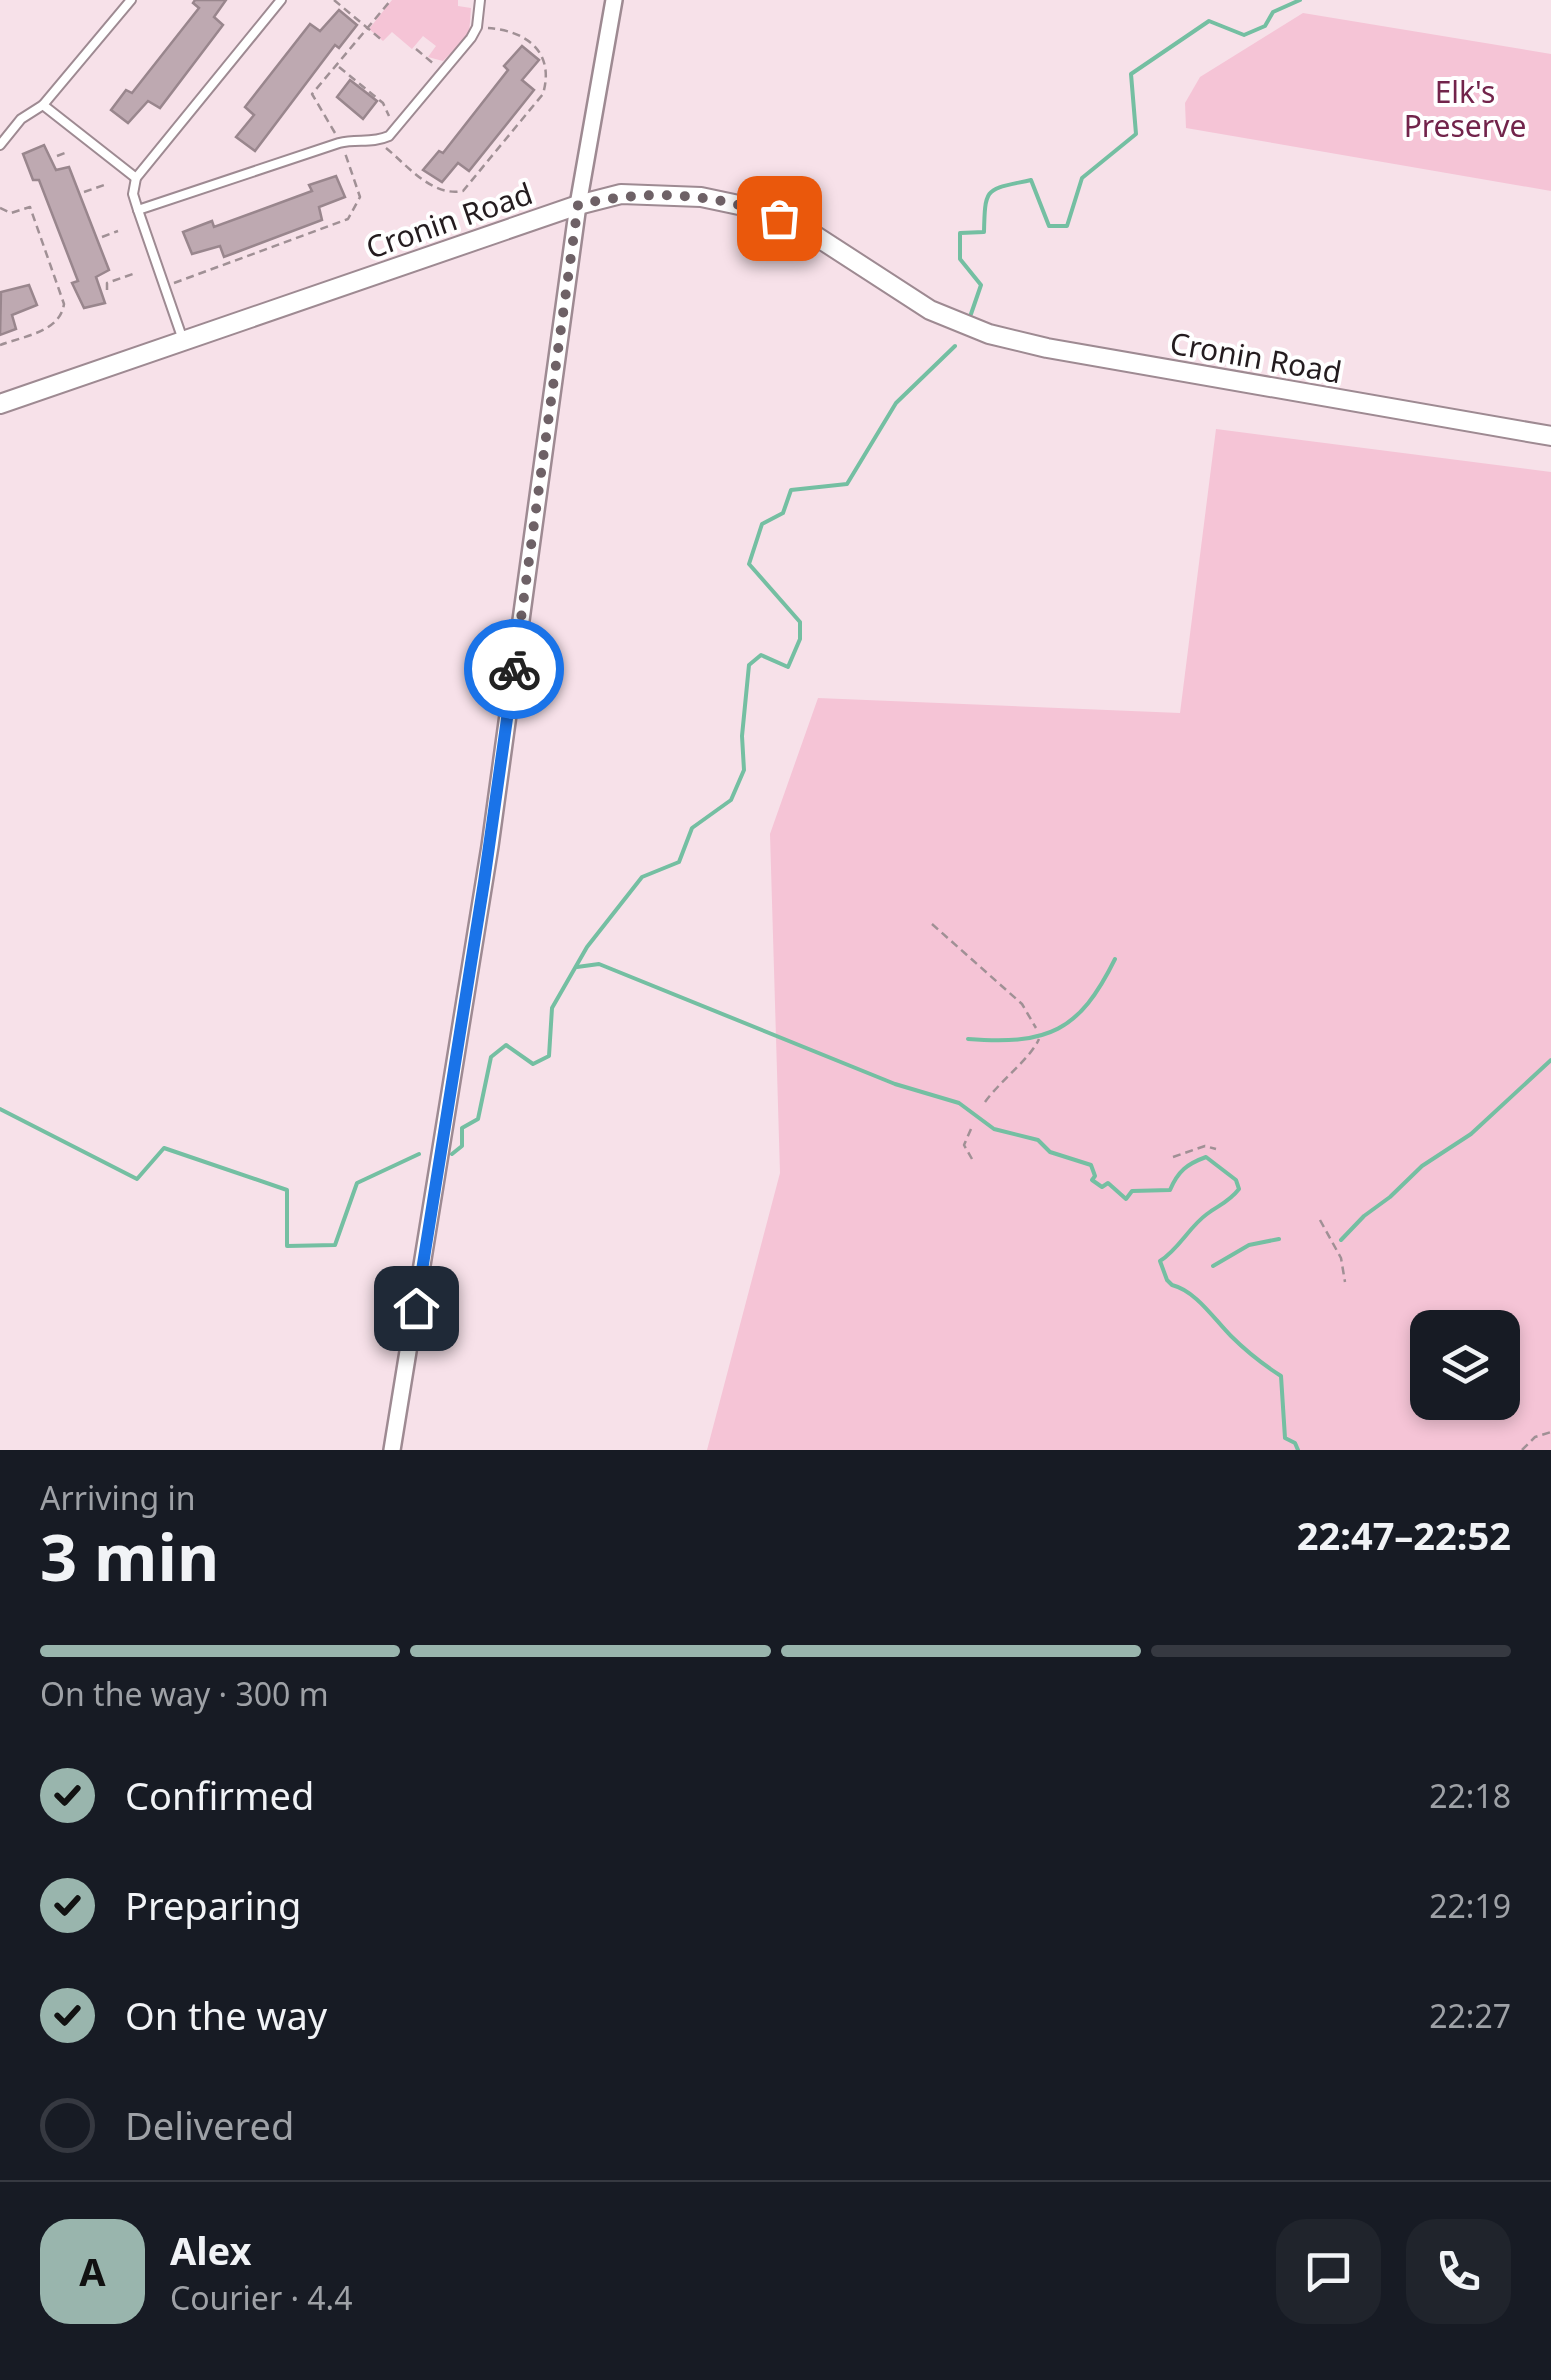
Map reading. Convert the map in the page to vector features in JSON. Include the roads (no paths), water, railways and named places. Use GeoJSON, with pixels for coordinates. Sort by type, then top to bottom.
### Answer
{"type":"FeatureCollection","features":[{"type":"Feature","properties":{"kind":"street"},"geometry":{"type":"LineString","coordinates":[[392,1450],[490,846],[578,205],[614,0]]}},
{"type":"Feature","properties":{"kind":"street","name":"Cronin Road"},"geometry":{"type":"LineString","coordinates":[[0,404],[578,205],[622,194],[702,197],[753,208],[805,229],[930,310],[990,334],[1067,352],[1551,436]]}},
{"type":"Feature","properties":{"kind":"lane"},"geometry":{"type":"LineString","coordinates":[[0,145],[21,119],[43,105],[131,0]]}},
{"type":"Feature","properties":{"kind":"lane"},"geometry":{"type":"LineString","coordinates":[[183,342],[138,210],[136,178],[282,0]]}},
{"type":"Feature","properties":{"kind":"lane"},"geometry":{"type":"LineString","coordinates":[[138,210],[338,143],[352,139],[374,143],[389,136],[477,27],[480,0]]}},
{"type":"Feature","properties":{"kind":"lane"},"geometry":{"type":"LineString","coordinates":[[43,105],[136,178]]}},
{"type":"Feature","properties":{"kind":"waterway"},"geometry":{"type":"LineString","coordinates":[[971,314],[981,285],[960,259],[960,233],[984,232],[985,205],[991,192],[1031,180],[1049,226],[1067,226],[1082,178],[1136,134],[1131,74],[1209,21],[1244,35],[1265,26],[1273,12],[1300,0]]}},
{"type":"Feature","properties":{"kind":"waterway"},"geometry":{"type":"LineString","coordinates":[[452,1154],[462,1146],[462,1128],[478,1119],[491,1057],[506,1045],[533,1064],[549,1056],[552,1008],[587,947],[642,877],[679,862],[692,828],[731,800],[744,770],[742,736],[749,665],[761,655],[788,667],[800,639],[800,622],[749,564],[762,524],[783,513],[791,490],[847,484],[896,403],[955,346]]}},
{"type":"Feature","properties":{"kind":"waterway"},"geometry":{"type":"LineString","coordinates":[[968,1039],[1020,1039],[1058,1029],[1088,1003],[1115,959]]}},
{"type":"Feature","properties":{"kind":"waterway"},"geometry":{"type":"LineString","coordinates":[[577,967],[599,964],[895,1084],[959,1103],[994,1129],[1038,1140],[1050,1152],[1091,1165],[1095,1176],[1092,1180],[1102,1187],[1108,1183],[1126,1199],[1132,1191],[1170,1190],[1184,1169],[1206,1157],[1236,1180],[1239,1189],[1201,1219],[1160,1261],[1172,1285],[1197,1299],[1231,1336],[1281,1376],[1285,1438],[1295,1443],[1298,1450]]}},
{"type":"Feature","properties":{"kind":"waterway"},"geometry":{"type":"LineString","coordinates":[[1341,1240],[1422,1166],[1471,1134],[1551,1060]]}},
{"type":"Feature","properties":{"kind":"waterway"},"geometry":{"type":"LineString","coordinates":[[0,1109],[137,1179],[164,1148],[287,1190],[287,1246],[335,1245],[357,1183],[419,1154]]}},
{"type":"Feature","properties":{"kind":"waterway"},"geometry":{"type":"LineString","coordinates":[[1213,1266],[1249,1245],[1279,1239]]}},
{"type":"Feature","properties":{"kind":"park label","name":"Elk's Preserve"},"geometry":{"type":"Point","coordinates":[1465,108]}}]}
